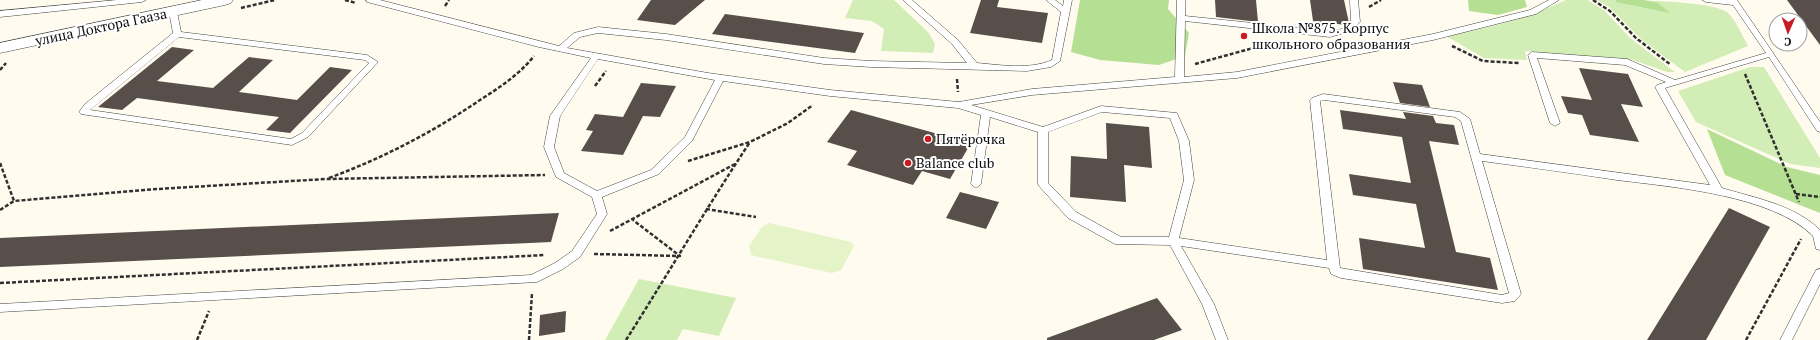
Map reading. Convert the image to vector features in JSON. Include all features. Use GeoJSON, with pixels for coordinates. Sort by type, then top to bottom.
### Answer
{"type":"FeatureCollection","features":[{"type":"Feature","properties":{"kind":"street","name":"улица Доктора Гааза"},"geometry":{"type":"LineString","coordinates":[[0,48],[225,0]]}},
{"type":"Feature","properties":{"kind":"lane"},"geometry":{"type":"LineString","coordinates":[[0,14],[142,0]]}},
{"type":"Feature","properties":{"kind":"lane"},"geometry":{"type":"LineString","coordinates":[[370,0],[560,49],[596,56],[721,77],[830,93],[959,105],[1042,130],[1101,109],[1174,115],[1184,141],[1189,180],[1174,241],[1208,304],[1222,340]]}},
{"type":"Feature","properties":{"kind":"lane"},"geometry":{"type":"LineString","coordinates":[[907,0],[956,42],[974,66]]}},
{"type":"Feature","properties":{"kind":"lane"},"geometry":{"type":"LineString","coordinates":[[1050,0],[1066,12]]}},
{"type":"Feature","properties":{"kind":"lane"},"geometry":{"type":"LineString","coordinates":[[560,49],[577,35],[598,30],[666,37],[824,61],[871,64],[1012,68],[1048,65],[1056,61],[1059,53],[1068,0]]}},
{"type":"Feature","properties":{"kind":"lane"},"geometry":{"type":"LineString","coordinates":[[1179,81],[1181,0]]}},
{"type":"Feature","properties":{"kind":"lane"},"geometry":{"type":"LineString","coordinates":[[1181,18],[1330,34],[1344,32],[1353,27],[1356,22],[1354,0]]}},
{"type":"Feature","properties":{"kind":"lane"},"geometry":{"type":"LineString","coordinates":[[959,105],[1032,92],[1237,76],[1314,59],[1433,37],[1533,12],[1555,0]]}},
{"type":"Feature","properties":{"kind":"lane"},"geometry":{"type":"LineString","coordinates":[[1706,0],[1734,2],[1771,54],[1820,129]]}},
{"type":"Feature","properties":{"kind":"lane"},"geometry":{"type":"LineString","coordinates":[[173,12],[177,34]]}},
{"type":"Feature","properties":{"kind":"lane"},"geometry":{"type":"LineString","coordinates":[[177,34],[367,58],[374,62],[305,135],[292,142],[84,112],[88,106],[177,34]]}},
{"type":"Feature","properties":{"kind":"lane"},"geometry":{"type":"LineString","coordinates":[[1718,190],[1660,87],[1771,54]]}},
{"type":"Feature","properties":{"kind":"lane"},"geometry":{"type":"LineString","coordinates":[[0,308],[534,279],[559,266],[576,254],[584,244],[602,214],[596,195],[560,175],[549,147],[555,116],[596,56]]}},
{"type":"Feature","properties":{"kind":"lane"},"geometry":{"type":"LineString","coordinates":[[1555,123],[1532,56],[1627,62],[1673,82]]}},
{"type":"Feature","properties":{"kind":"lane"},"geometry":{"type":"LineString","coordinates":[[596,195],[655,172],[689,139],[721,77]]}},
{"type":"Feature","properties":{"kind":"lane"},"geometry":{"type":"LineString","coordinates":[[1323,97],[1457,114],[1467,122],[1515,294],[1511,298],[1502,299],[1341,274],[1335,271],[1333,265],[1315,100],[1323,97]]}},
{"type":"Feature","properties":{"kind":"lane"},"geometry":{"type":"LineString","coordinates":[[976,184],[986,113]]}},
{"type":"Feature","properties":{"kind":"lane"},"geometry":{"type":"LineString","coordinates":[[1042,130],[1043,184],[1072,215],[1120,241],[1174,241],[1333,265]]}},
{"type":"Feature","properties":{"kind":"lane"},"geometry":{"type":"LineString","coordinates":[[1477,158],[1718,190],[1794,216],[1809,226],[1818,235],[1820,246]]}},
{"type":"Feature","properties":{"kind":"lane"},"geometry":{"type":"LineString","coordinates":[[1786,340],[1820,273]]}},
{"type":"Feature","properties":{"kind":"path"},"geometry":{"type":"LineString","coordinates":[[1593,0],[1610,11],[1636,38],[1687,78]]}},
{"type":"Feature","properties":{"kind":"path"},"geometry":{"type":"LineString","coordinates":[[1433,37],[1484,61],[1534,63]]}},
{"type":"Feature","properties":{"kind":"path"},"geometry":{"type":"LineString","coordinates":[[1180,67],[1282,41]]}},
{"type":"Feature","properties":{"kind":"path"},"geometry":{"type":"LineString","coordinates":[[326,179],[407,144],[460,114],[523,72],[533,58]]}},
{"type":"Feature","properties":{"kind":"path"},"geometry":{"type":"LineString","coordinates":[[1740,63],[1809,226],[1746,340]]}},
{"type":"Feature","properties":{"kind":"path"},"geometry":{"type":"LineString","coordinates":[[594,87],[608,69]]}},
{"type":"Feature","properties":{"kind":"path"},"geometry":{"type":"LineString","coordinates":[[717,151],[750,142],[788,123],[830,93]]}},
{"type":"Feature","properties":{"kind":"path"},"geometry":{"type":"LineString","coordinates":[[626,340],[680,256],[706,209],[750,142]]}},
{"type":"Feature","properties":{"kind":"path"},"geometry":{"type":"LineString","coordinates":[[0,163],[14,201]]}},
{"type":"Feature","properties":{"kind":"path"},"geometry":{"type":"LineString","coordinates":[[584,244],[633,220],[735,164]]}},
{"type":"Feature","properties":{"kind":"path"},"geometry":{"type":"LineString","coordinates":[[0,210],[14,201],[157,189],[326,179],[560,175]]}},
{"type":"Feature","properties":{"kind":"path"},"geometry":{"type":"LineString","coordinates":[[1795,194],[1820,197]]}},
{"type":"Feature","properties":{"kind":"path"},"geometry":{"type":"LineString","coordinates":[[706,209],[756,217]]}},
{"type":"Feature","properties":{"kind":"path"},"geometry":{"type":"LineString","coordinates":[[633,220],[680,256]]}},
{"type":"Feature","properties":{"kind":"path"},"geometry":{"type":"LineString","coordinates":[[0,283],[576,254],[680,256]]}},
{"type":"Feature","properties":{"kind":"path"},"geometry":{"type":"LineString","coordinates":[[529,340],[534,279]]}},
{"type":"Feature","properties":{"kind":"path"},"geometry":{"type":"LineString","coordinates":[[197,340],[214,296]]}},
{"type":"Feature","properties":{"kind":"green space"},"geometry":{"type":"Polygon","coordinates":[[[853,0],[894,0],[928,32],[935,44],[933,53],[881,51],[884,29],[872,21],[845,18],[853,0]]]}},
{"type":"Feature","properties":{"kind":"green space"},"geometry":{"type":"Polygon","coordinates":[[[1080,0],[1169,0],[1168,9],[1189,33],[1185,56],[1159,65],[1100,60],[1071,52],[1080,0]]]}},
{"type":"Feature","properties":{"kind":"green space"},"geometry":{"type":"Polygon","coordinates":[[[1468,0],[1525,0],[1527,7],[1498,15],[1469,11],[1468,0]]]}},
{"type":"Feature","properties":{"kind":"green space"},"geometry":{"type":"Polygon","coordinates":[[[1566,0],[1588,0],[1605,11],[1630,38],[1675,72],[1667,72],[1633,60],[1525,51],[1527,60],[1484,58],[1446,36],[1477,30],[1522,18],[1566,0]]]}},
{"type":"Feature","properties":{"kind":"green space"},"geometry":{"type":"Polygon","coordinates":[[[1597,0],[1685,3],[1717,8],[1727,12],[1730,15],[1739,28],[1748,46],[1685,72],[1642,40],[1609,7],[1597,0]]]}},
{"type":"Feature","properties":{"kind":"green space"},"geometry":{"type":"Polygon","coordinates":[[[1616,0],[1644,0],[1658,3],[1670,13],[1616,2],[1616,0]]]}},
{"type":"Feature","properties":{"kind":"green space"},"geometry":{"type":"Polygon","coordinates":[[[1750,67],[1764,67],[1820,158],[1820,168],[1790,164],[1696,122],[1678,91],[1750,67]]]}},
{"type":"Feature","properties":{"kind":"green space"},"geometry":{"type":"Polygon","coordinates":[[[1707,129],[1787,167],[1820,175],[1820,213],[1725,175],[1707,129]]]}},
{"type":"Feature","properties":{"kind":"green space"},"geometry":{"type":"Polygon","coordinates":[[[769,223],[851,242],[854,246],[841,270],[832,273],[751,255],[749,246],[762,227],[769,223]]]}},
{"type":"Feature","properties":{"kind":"green space"},"geometry":{"type":"Polygon","coordinates":[[[639,279],[736,298],[719,336],[683,329],[677,340],[605,340],[639,279]]]}},
{"type":"Feature","properties":{"kind":"building"},"geometry":{"type":"Polygon","coordinates":[[[651,0],[705,0],[675,25],[637,20],[651,0]]]}},
{"type":"Feature","properties":{"kind":"building"},"geometry":{"type":"Polygon","coordinates":[[[981,0],[999,0],[997,7],[1048,13],[1042,43],[970,33],[981,0]]]}},
{"type":"Feature","properties":{"kind":"building"},"geometry":{"type":"Polygon","coordinates":[[[1215,0],[1256,0],[1258,22],[1216,17],[1215,0]]]}},
{"type":"Feature","properties":{"kind":"building"},"geometry":{"type":"Polygon","coordinates":[[[1310,0],[1344,0],[1349,23],[1346,25],[1313,21],[1310,0]]]}},
{"type":"Feature","properties":{"kind":"building"},"geometry":{"type":"Polygon","coordinates":[[[1787,0],[1820,0],[1820,45],[1808,29],[1808,12],[1796,12],[1787,0]]]}},
{"type":"Feature","properties":{"kind":"building"},"geometry":{"type":"Polygon","coordinates":[[[725,14],[864,33],[855,53],[712,34],[725,14]]]}},
{"type":"Feature","properties":{"kind":"building"},"geometry":{"type":"Polygon","coordinates":[[[172,47],[194,50],[157,81],[213,88],[249,57],[273,60],[239,92],[297,100],[330,67],[352,70],[290,133],[266,130],[279,117],[137,98],[122,110],[98,107],[172,47]]]}},
{"type":"Feature","properties":{"kind":"building"},"geometry":{"type":"Polygon","coordinates":[[[1579,68],[1628,74],[1643,107],[1621,104],[1639,142],[1590,135],[1582,115],[1568,113],[1561,96],[1592,100],[1579,68]]]}},
{"type":"Feature","properties":{"kind":"building"},"geometry":{"type":"Polygon","coordinates":[[[1393,82],[1422,85],[1430,107],[1400,103],[1393,82]]]}},
{"type":"Feature","properties":{"kind":"building"},"geometry":{"type":"Polygon","coordinates":[[[641,83],[676,86],[660,117],[643,116],[623,155],[581,151],[593,131],[586,130],[595,114],[623,117],[641,83]]]}},
{"type":"Feature","properties":{"kind":"building"},"geometry":{"type":"Polygon","coordinates":[[[851,110],[971,143],[950,179],[922,171],[913,185],[847,165],[857,151],[827,142],[851,110]]]}},
{"type":"Feature","properties":{"kind":"building"},"geometry":{"type":"Polygon","coordinates":[[[1340,110],[1406,119],[1403,112],[1433,116],[1436,123],[1454,125],[1459,145],[1429,141],[1456,252],[1490,258],[1498,290],[1363,269],[1359,238],[1425,248],[1416,204],[1353,195],[1349,174],[1411,183],[1402,137],[1343,129],[1340,110]]]}},
{"type":"Feature","properties":{"kind":"building"},"geometry":{"type":"Polygon","coordinates":[[[1106,123],[1149,127],[1152,168],[1124,165],[1126,202],[1070,197],[1071,156],[1107,159],[1106,123]]]}},
{"type":"Feature","properties":{"kind":"building"},"geometry":{"type":"Polygon","coordinates":[[[960,192],[999,202],[986,229],[946,218],[960,192]]]}},
{"type":"Feature","properties":{"kind":"building"},"geometry":{"type":"Polygon","coordinates":[[[1729,208],[1770,227],[1706,340],[1647,340],[1729,208]]]}},
{"type":"Feature","properties":{"kind":"building"},"geometry":{"type":"Polygon","coordinates":[[[559,213],[551,242],[0,267],[0,238],[559,213]]]}},
{"type":"Feature","properties":{"kind":"building"},"geometry":{"type":"Polygon","coordinates":[[[1157,298],[1182,330],[1154,340],[1047,340],[1047,338],[1157,298]]]}},
{"type":"Feature","properties":{"kind":"building"},"geometry":{"type":"Polygon","coordinates":[[[566,311],[565,332],[539,336],[540,315],[566,311]]]}},
{"type":"Feature","properties":{"kind":"place","name":"Школа №875. Корпус школьного образования"},"geometry":{"type":"Point","coordinates":[1244,36]}},
{"type":"Feature","properties":{"kind":"place","name":"Пятёрочка"},"geometry":{"type":"Point","coordinates":[928,139]}},
{"type":"Feature","properties":{"kind":"place","name":"Balance club"},"geometry":{"type":"Point","coordinates":[908,163]}}]}
